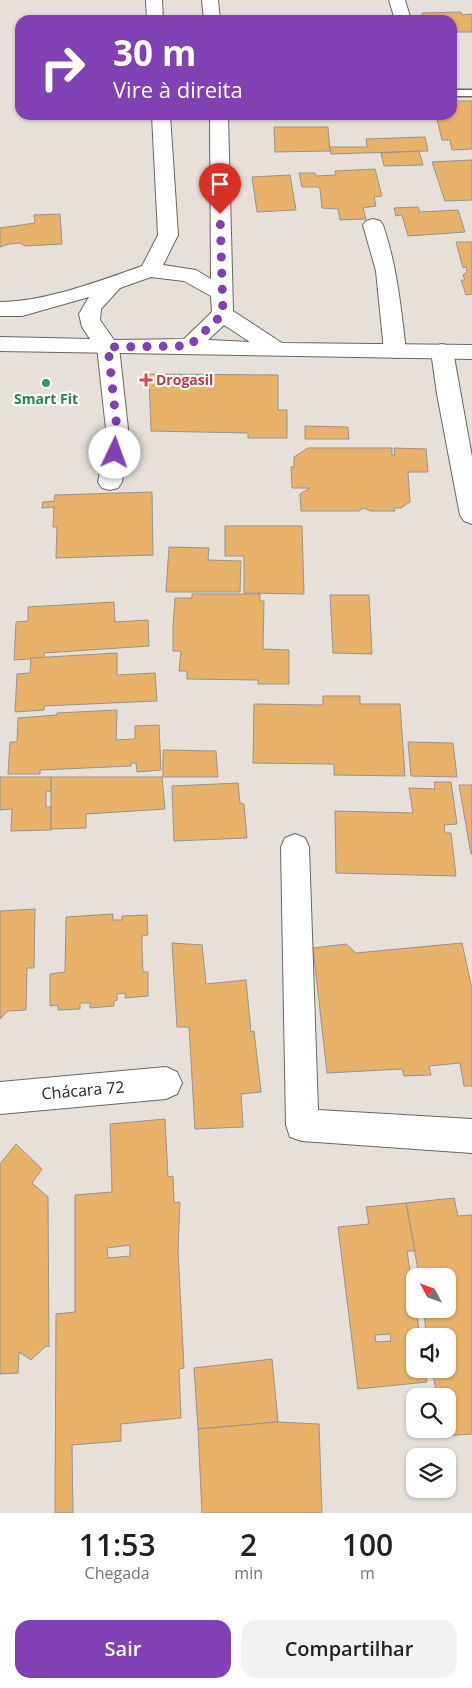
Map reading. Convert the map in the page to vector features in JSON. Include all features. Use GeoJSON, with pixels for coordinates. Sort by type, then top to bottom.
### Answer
{"type":"FeatureCollection","features":[{"type":"Feature","properties":{"kind":"street"},"geometry":{"type":"LineString","coordinates":[[154,0],[155,15]]}},
{"type":"Feature","properties":{"kind":"street"},"geometry":{"type":"LineString","coordinates":[[210,0],[212,15]]}},
{"type":"Feature","properties":{"kind":"street"},"geometry":{"type":"LineString","coordinates":[[397,0],[402,15]]}},
{"type":"Feature","properties":{"kind":"street"},"geometry":{"type":"LineString","coordinates":[[150,270],[168,235],[160,120]]}},
{"type":"Feature","properties":{"kind":"street"},"geometry":{"type":"LineString","coordinates":[[189,346],[222,303],[219,120]]}},
{"type":"Feature","properties":{"kind":"street"},"geometry":{"type":"LineString","coordinates":[[373,226],[381,246],[387,280],[395,351]]}},
{"type":"Feature","properties":{"kind":"street"},"geometry":{"type":"LineString","coordinates":[[0,309],[22,309],[150,270],[189,276],[279,350]]}},
{"type":"Feature","properties":{"kind":"street"},"geometry":{"type":"LineString","coordinates":[[110,482],[118,438],[108,347],[90,327],[88,316],[91,307],[112,283]]}},
{"type":"Feature","properties":{"kind":"street"},"geometry":{"type":"LineString","coordinates":[[0,344],[472,352]]}},
{"type":"Feature","properties":{"kind":"street"},"geometry":{"type":"LineString","coordinates":[[442,351],[448,394],[472,515]]}},
{"type":"Feature","properties":{"kind":"street"},"geometry":{"type":"LineString","coordinates":[[295,847],[302,1125],[467,1136]]}},
{"type":"Feature","properties":{"kind":"street","name":"Chácara 72"},"geometry":{"type":"LineString","coordinates":[[0,1098],[166,1083]]}},
{"type":"Feature","properties":{"kind":"lane"},"geometry":{"type":"LineString","coordinates":[[457,94],[472,93]]}},
{"type":"Feature","properties":{"kind":"building"},"geometry":{"type":"Polygon","coordinates":[[[461,12],[462,15],[472,14],[472,32],[457,32],[457,15],[423,15],[422,13],[461,12]]]}},
{"type":"Feature","properties":{"kind":"building"},"geometry":{"type":"Polygon","coordinates":[[[457,101],[472,101],[472,149],[452,150],[450,140],[442,140],[437,120],[457,120],[457,101]]]}},
{"type":"Feature","properties":{"kind":"building"},"geometry":{"type":"Polygon","coordinates":[[[274,127],[328,127],[330,151],[275,152],[274,127]]]}},
{"type":"Feature","properties":{"kind":"building"},"geometry":{"type":"Polygon","coordinates":[[[425,137],[428,151],[331,154],[330,147],[367,147],[366,139],[425,137]]]}},
{"type":"Feature","properties":{"kind":"building"},"geometry":{"type":"Polygon","coordinates":[[[419,151],[423,165],[384,166],[381,153],[419,151]]]}},
{"type":"Feature","properties":{"kind":"building"},"geometry":{"type":"Polygon","coordinates":[[[472,160],[472,200],[445,201],[432,162],[472,160]]]}},
{"type":"Feature","properties":{"kind":"building"},"geometry":{"type":"Polygon","coordinates":[[[375,169],[382,196],[374,197],[376,206],[363,208],[366,219],[340,220],[338,209],[322,208],[320,189],[318,187],[302,187],[299,173],[315,173],[316,176],[336,175],[335,171],[375,169]]]}},
{"type":"Feature","properties":{"kind":"building"},"geometry":{"type":"Polygon","coordinates":[[[290,175],[296,210],[257,212],[252,177],[290,175]]]}},
{"type":"Feature","properties":{"kind":"building"},"geometry":{"type":"Polygon","coordinates":[[[418,207],[420,212],[458,210],[465,232],[408,236],[402,215],[396,216],[394,208],[418,207]]]}},
{"type":"Feature","properties":{"kind":"building"},"geometry":{"type":"Polygon","coordinates":[[[60,214],[62,244],[25,246],[20,243],[0,247],[0,228],[35,223],[34,215],[60,214]]]}},
{"type":"Feature","properties":{"kind":"building"},"geometry":{"type":"Polygon","coordinates":[[[456,242],[472,242],[472,294],[466,295],[461,280],[465,280],[463,275],[467,272],[466,267],[463,268],[456,242]]]}},
{"type":"Feature","properties":{"kind":"building"},"geometry":{"type":"Polygon","coordinates":[[[149,374],[278,375],[278,410],[287,410],[287,438],[248,438],[248,433],[151,431],[149,374]]]}},
{"type":"Feature","properties":{"kind":"building"},"geometry":{"type":"Polygon","coordinates":[[[305,426],[348,427],[349,439],[305,439],[305,426]]]}},
{"type":"Feature","properties":{"kind":"building"},"geometry":{"type":"Polygon","coordinates":[[[308,448],[392,448],[392,455],[395,455],[394,448],[426,449],[428,472],[408,472],[410,502],[401,508],[394,508],[395,511],[371,511],[363,508],[359,511],[301,511],[300,494],[310,488],[292,488],[291,467],[294,467],[294,457],[308,448]]]}},
{"type":"Feature","properties":{"kind":"building"},"geometry":{"type":"Polygon","coordinates":[[[152,492],[153,555],[56,558],[57,527],[53,527],[54,507],[42,508],[43,502],[54,501],[55,495],[152,492]]]}},
{"type":"Feature","properties":{"kind":"building"},"geometry":{"type":"Polygon","coordinates":[[[225,526],[302,526],[304,594],[244,593],[244,556],[225,556],[225,526]]]}},
{"type":"Feature","properties":{"kind":"building"},"geometry":{"type":"Polygon","coordinates":[[[169,547],[209,548],[208,560],[241,561],[240,592],[166,592],[169,547]]]}},
{"type":"Feature","properties":{"kind":"building"},"geometry":{"type":"Polygon","coordinates":[[[192,594],[260,594],[260,601],[264,601],[263,649],[289,650],[289,684],[258,684],[258,680],[187,679],[187,671],[179,671],[181,651],[173,651],[173,626],[175,598],[192,598],[192,594]]]}},
{"type":"Feature","properties":{"kind":"building"},"geometry":{"type":"Polygon","coordinates":[[[330,595],[369,595],[372,654],[333,653],[330,595]]]}},
{"type":"Feature","properties":{"kind":"building"},"geometry":{"type":"Polygon","coordinates":[[[114,602],[115,622],[148,620],[149,646],[44,653],[44,658],[14,660],[16,622],[28,621],[28,607],[114,602]]]}},
{"type":"Feature","properties":{"kind":"building"},"geometry":{"type":"Polygon","coordinates":[[[117,653],[117,675],[155,673],[157,701],[44,706],[44,710],[15,712],[17,674],[30,673],[31,658],[117,653]]]}},
{"type":"Feature","properties":{"kind":"building"},"geometry":{"type":"Polygon","coordinates":[[[323,696],[360,696],[360,704],[400,704],[405,776],[334,775],[334,764],[253,763],[254,704],[323,705],[323,696]]]}},
{"type":"Feature","properties":{"kind":"building"},"geometry":{"type":"Polygon","coordinates":[[[117,710],[116,740],[135,739],[135,726],[159,725],[161,770],[137,772],[136,763],[131,763],[131,766],[40,770],[40,774],[8,774],[10,742],[17,742],[18,718],[57,715],[57,713],[117,710]]]}},
{"type":"Feature","properties":{"kind":"building"},"geometry":{"type":"Polygon","coordinates":[[[408,742],[453,743],[457,777],[411,776],[408,742]]]}},
{"type":"Feature","properties":{"kind":"building"},"geometry":{"type":"Polygon","coordinates":[[[163,750],[216,751],[218,777],[163,777],[163,750]]]}},
{"type":"Feature","properties":{"kind":"building"},"geometry":{"type":"Polygon","coordinates":[[[0,777],[51,777],[51,791],[46,792],[46,807],[51,807],[51,830],[11,831],[12,809],[0,810],[0,777]]]}},
{"type":"Feature","properties":{"kind":"building"},"geometry":{"type":"Polygon","coordinates":[[[51,777],[162,777],[165,809],[86,814],[86,828],[51,829],[51,777]]]}},
{"type":"Feature","properties":{"kind":"building"},"geometry":{"type":"Polygon","coordinates":[[[434,782],[451,782],[457,824],[444,825],[445,833],[451,833],[456,876],[336,873],[335,811],[413,813],[409,788],[435,789],[434,782]]]}},
{"type":"Feature","properties":{"kind":"building"},"geometry":{"type":"Polygon","coordinates":[[[238,783],[240,803],[244,804],[247,838],[174,841],[172,786],[238,783]]]}},
{"type":"Feature","properties":{"kind":"building"},"geometry":{"type":"Polygon","coordinates":[[[459,785],[472,785],[472,854],[471,854],[459,785]]]}},
{"type":"Feature","properties":{"kind":"building"},"geometry":{"type":"Polygon","coordinates":[[[35,909],[34,968],[27,968],[26,1010],[8,1011],[0,1019],[0,911],[35,909]]]}},
{"type":"Feature","properties":{"kind":"building"},"geometry":{"type":"Polygon","coordinates":[[[113,914],[113,920],[122,920],[122,916],[147,915],[148,935],[142,936],[142,949],[143,972],[148,972],[148,996],[125,998],[126,993],[117,994],[114,1006],[90,1008],[90,1003],[80,1003],[80,1009],[58,1010],[58,1005],[50,1006],[50,974],[65,972],[66,917],[113,914]]]}},
{"type":"Feature","properties":{"kind":"building"},"geometry":{"type":"Polygon","coordinates":[[[172,943],[202,945],[206,984],[246,980],[251,1032],[254,1031],[261,1092],[241,1094],[243,1127],[195,1129],[189,1027],[177,1027],[172,943]]]}},
{"type":"Feature","properties":{"kind":"building"},"geometry":{"type":"Polygon","coordinates":[[[462,943],[472,989],[472,1086],[464,1086],[460,1063],[429,1066],[431,1075],[404,1076],[402,1069],[327,1073],[313,948],[346,944],[356,953],[462,943]]]}},
{"type":"Feature","properties":{"kind":"building"},"geometry":{"type":"Polygon","coordinates":[[[165,1119],[168,1177],[173,1176],[174,1203],[180,1202],[178,1250],[184,1368],[179,1369],[181,1418],[121,1424],[121,1441],[72,1445],[73,1513],[55,1513],[56,1314],[75,1312],[75,1195],[112,1192],[110,1124],[165,1119]],[[130,1245],[107,1248],[108,1258],[130,1256],[130,1245]]]}},
{"type":"Feature","properties":{"kind":"building"},"geometry":{"type":"Polygon","coordinates":[[[16,1144],[42,1169],[32,1183],[48,1197],[49,1347],[46,1346],[31,1360],[19,1352],[18,1373],[0,1374],[0,1164],[16,1144]]]}},
{"type":"Feature","properties":{"kind":"building"},"geometry":{"type":"Polygon","coordinates":[[[454,1198],[458,1216],[472,1215],[472,1434],[456,1435],[456,1388],[436,1388],[434,1378],[456,1378],[456,1328],[426,1328],[424,1318],[456,1318],[456,1268],[418,1268],[406,1203],[454,1198]]]}},
{"type":"Feature","properties":{"kind":"building"},"geometry":{"type":"Polygon","coordinates":[[[406,1203],[415,1251],[407,1251],[410,1268],[406,1268],[406,1318],[417,1318],[419,1328],[406,1328],[406,1378],[426,1378],[427,1382],[358,1389],[338,1227],[369,1224],[366,1207],[406,1203]],[[390,1334],[375,1335],[376,1342],[391,1341],[390,1334]]]}},
{"type":"Feature","properties":{"kind":"building"},"geometry":{"type":"Polygon","coordinates":[[[272,1359],[278,1422],[198,1429],[194,1368],[272,1359]]]}},
{"type":"Feature","properties":{"kind":"building"},"geometry":{"type":"Polygon","coordinates":[[[278,1422],[319,1424],[322,1513],[202,1513],[198,1429],[278,1422]]]}},
{"type":"Feature","properties":{"kind":"place","name":"Drogasil"},"geometry":{"type":"Point","coordinates":[146,380]}},
{"type":"Feature","properties":{"kind":"place","name":"Smart Fit"},"geometry":{"type":"Point","coordinates":[46,383]}},
{"type":"Feature","properties":{"kind":"route"},"geometry":{"type":"LineString","coordinates":[[115,453],[118,438],[108,347],[189,346],[223,314],[220,214]]}}]}
